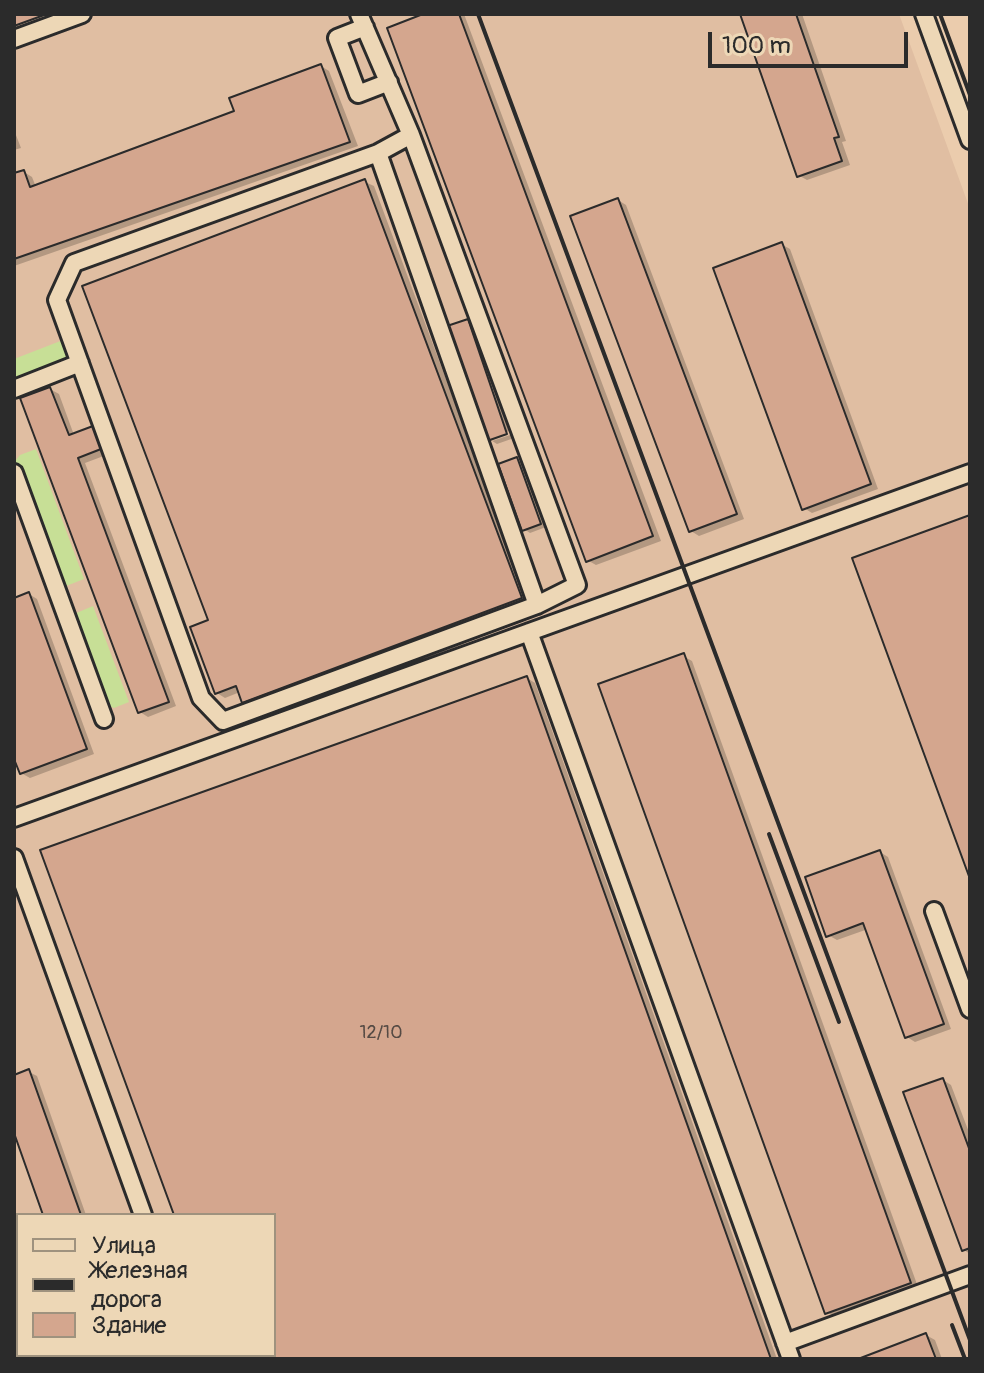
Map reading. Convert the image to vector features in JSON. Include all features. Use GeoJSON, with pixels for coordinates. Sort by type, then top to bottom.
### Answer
{"type":"FeatureCollection","features":[{"type":"Feature","properties":{"kind":"lane"},"geometry":{"type":"LineString","coordinates":[[14,39],[82,14]]}},
{"type":"Feature","properties":{"kind":"lane"},"geometry":{"type":"LineString","coordinates":[[924,14],[970,140]]}},
{"type":"Feature","properties":{"kind":"lane"},"geometry":{"type":"LineString","coordinates":[[389,82],[358,94],[337,38],[362,20],[389,82],[411,135],[577,585],[537,605],[223,721],[201,698],[57,300],[74,263],[378,153],[411,135]]}},
{"type":"Feature","properties":{"kind":"lane"},"geometry":{"type":"LineString","coordinates":[[378,153],[537,605]]}},
{"type":"Feature","properties":{"kind":"lane"},"geometry":{"type":"LineString","coordinates":[[14,389],[80,363]]}},
{"type":"Feature","properties":{"kind":"lane"},"geometry":{"type":"LineString","coordinates":[[14,473],[104,719]]}},
{"type":"Feature","properties":{"kind":"lane"},"geometry":{"type":"LineString","coordinates":[[14,818],[970,473]]}},
{"type":"Feature","properties":{"kind":"lane"},"geometry":{"type":"LineString","coordinates":[[529,632],[788,1351],[970,1275]]}},
{"type":"Feature","properties":{"kind":"lane"},"geometry":{"type":"LineString","coordinates":[[14,858],[142,1213]]}},
{"type":"Feature","properties":{"kind":"lane"},"geometry":{"type":"LineString","coordinates":[[934,911],[970,1009]]}},
{"type":"Feature","properties":{"kind":"shaded area"},"geometry":{"type":"Polygon","coordinates":[[[14,14],[899,14],[970,209],[970,1359],[14,1359],[14,14]]]}},
{"type":"Feature","properties":{"kind":"green space"},"geometry":{"type":"Polygon","coordinates":[[[63,340],[69,354],[64,363],[14,383],[14,359],[63,340]]]}},
{"type":"Feature","properties":{"kind":"green space"},"geometry":{"type":"Polygon","coordinates":[[[36,449],[84,579],[61,588],[15,461],[20,455],[36,449]]]}},
{"type":"Feature","properties":{"kind":"green space"},"geometry":{"type":"Polygon","coordinates":[[[93,606],[129,702],[114,708],[104,704],[74,614],[93,606]]]}},
{"type":"Feature","properties":{"kind":"building"},"geometry":{"type":"Polygon","coordinates":[[[14,14],[47,14],[14,26],[14,14]]]}},
{"type":"Feature","properties":{"kind":"building"},"geometry":{"type":"Polygon","coordinates":[[[423,14],[459,14],[653,536],[586,562],[387,28],[423,14]]]}},
{"type":"Feature","properties":{"kind":"building"},"geometry":{"type":"Polygon","coordinates":[[[740,14],[796,14],[839,137],[834,138],[842,161],[797,177],[740,14]]]}},
{"type":"Feature","properties":{"kind":"building"},"geometry":{"type":"Polygon","coordinates":[[[321,64],[350,142],[14,259],[14,173],[24,170],[30,187],[234,111],[229,98],[321,64]]]}},
{"type":"Feature","properties":{"kind":"building"},"geometry":{"type":"Polygon","coordinates":[[[365,179],[522,598],[242,703],[236,686],[215,694],[190,627],[208,620],[82,286],[365,179]]]}},
{"type":"Feature","properties":{"kind":"building"},"geometry":{"type":"Polygon","coordinates":[[[618,198],[737,514],[689,532],[570,216],[618,198]]]}},
{"type":"Feature","properties":{"kind":"building"},"geometry":{"type":"Polygon","coordinates":[[[782,242],[871,484],[802,510],[713,268],[782,242]]]}},
{"type":"Feature","properties":{"kind":"building"},"geometry":{"type":"Polygon","coordinates":[[[468,319],[507,434],[487,441],[447,326],[468,319]]]}},
{"type":"Feature","properties":{"kind":"building"},"geometry":{"type":"Polygon","coordinates":[[[50,387],[69,435],[93,426],[101,449],[78,458],[169,702],[138,713],[20,398],[50,387]]]}},
{"type":"Feature","properties":{"kind":"building"},"geometry":{"type":"Polygon","coordinates":[[[517,457],[541,524],[522,531],[498,464],[517,457]]]}},
{"type":"Feature","properties":{"kind":"building"},"geometry":{"type":"Polygon","coordinates":[[[970,515],[970,879],[852,558],[970,515]]]}},
{"type":"Feature","properties":{"kind":"building"},"geometry":{"type":"Polygon","coordinates":[[[29,592],[87,749],[20,774],[14,759],[14,598],[29,592]]]}},
{"type":"Feature","properties":{"kind":"building"},"geometry":{"type":"Polygon","coordinates":[[[684,653],[911,1283],[825,1314],[598,684],[684,653]]]}},
{"type":"Feature","properties":{"kind":"building"},"geometry":{"type":"Polygon","coordinates":[[[527,676],[771,1359],[227,1359],[276,1357],[276,1213],[173,1213],[40,850],[527,676]]]}},
{"type":"Feature","properties":{"kind":"building"},"geometry":{"type":"Polygon","coordinates":[[[880,850],[944,1024],[905,1038],[863,923],[826,937],[805,877],[880,850]]]}},
{"type":"Feature","properties":{"kind":"building"},"geometry":{"type":"Polygon","coordinates":[[[29,1069],[80,1213],[42,1213],[14,1133],[14,1075],[29,1069]]]}},
{"type":"Feature","properties":{"kind":"building"},"geometry":{"type":"Polygon","coordinates":[[[943,1078],[970,1151],[970,1248],[962,1251],[903,1092],[943,1078]]]}},
{"type":"Feature","properties":{"kind":"building"},"geometry":{"type":"Polygon","coordinates":[[[14,1250],[16,1322],[14,1317],[14,1250]]]}},
{"type":"Feature","properties":{"kind":"building"},"geometry":{"type":"Polygon","coordinates":[[[926,1333],[936,1359],[858,1359],[926,1333]]]}},
{"type":"Feature","properties":{"kind":"railway"},"geometry":{"type":"LineString","coordinates":[[478,14],[970,1340]]}},
{"type":"Feature","properties":{"kind":"railway"},"geometry":{"type":"LineString","coordinates":[[940,14],[970,95]]}},
{"type":"Feature","properties":{"kind":"railway"},"geometry":{"type":"LineString","coordinates":[[769,834],[839,1022]]}},
{"type":"Feature","properties":{"kind":"railway"},"geometry":{"type":"LineString","coordinates":[[952,1325],[965,1359]]}}]}
